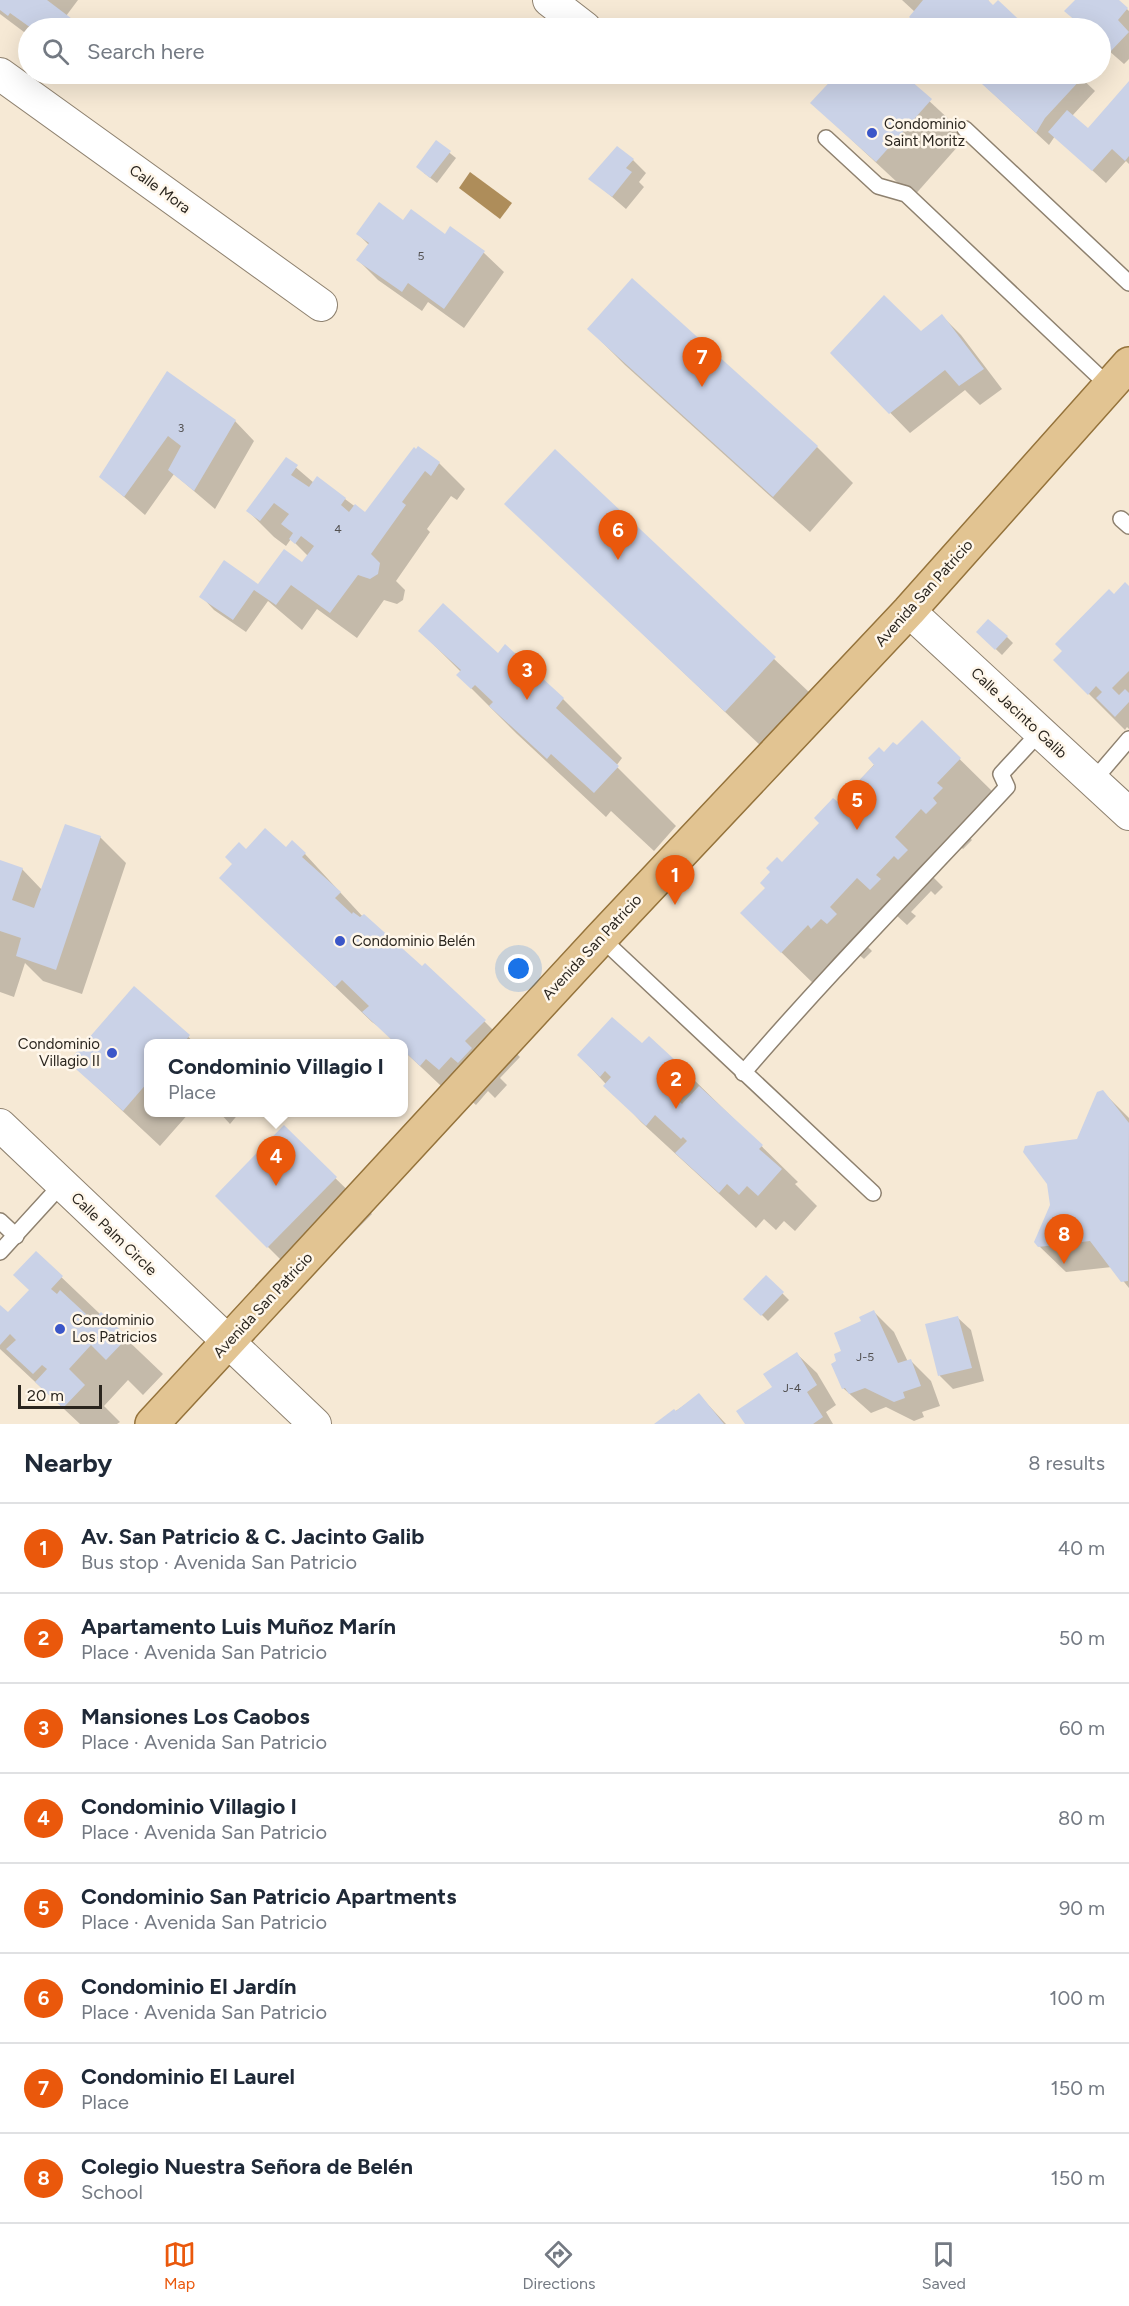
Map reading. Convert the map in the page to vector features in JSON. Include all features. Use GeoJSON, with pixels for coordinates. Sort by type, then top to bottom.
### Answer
{"type":"FeatureCollection","features":[{"type":"Feature","properties":{"kind":"main road","name":"Avenida San Patricio"},"geometry":{"type":"LineString","coordinates":[[152,1424],[601,938],[909,611],[1119,375]]}},
{"type":"Feature","properties":{"kind":"street"},"geometry":{"type":"LineString","coordinates":[[549,0],[572,18]]}},
{"type":"Feature","properties":{"kind":"street","name":"Calle Mora"},"geometry":{"type":"LineString","coordinates":[[0,74],[321,304]]}},
{"type":"Feature","properties":{"kind":"street","name":"Calle Jacinto Galib"},"geometry":{"type":"LineString","coordinates":[[909,611],[1129,814]]}},
{"type":"Feature","properties":{"kind":"street","name":"Calle Palm Circle"},"geometry":{"type":"LineString","coordinates":[[0,1125],[315,1424]]}},
{"type":"Feature","properties":{"kind":"lane"},"geometry":{"type":"LineString","coordinates":[[965,129],[1129,283]]}},
{"type":"Feature","properties":{"kind":"lane"},"geometry":{"type":"LineString","coordinates":[[826,138],[878,186],[906,194],[1119,375]]}},
{"type":"Feature","properties":{"kind":"lane"},"geometry":{"type":"LineString","coordinates":[[743,1073],[838,966],[900,903],[1007,787],[1001,774],[1040,732]]}},
{"type":"Feature","properties":{"kind":"lane"},"geometry":{"type":"LineString","coordinates":[[1093,781],[1129,739]]}},
{"type":"Feature","properties":{"kind":"lane"},"geometry":{"type":"LineString","coordinates":[[601,938],[873,1193]]}},
{"type":"Feature","properties":{"kind":"lane"},"geometry":{"type":"LineString","coordinates":[[0,1252],[62,1184]]}},
{"type":"Feature","properties":{"kind":"lane"},"geometry":{"type":"LineString","coordinates":[[0,1221],[16,1236]]}},
{"type":"Feature","properties":{"kind":"shaded area"},"geometry":{"type":"Polygon","coordinates":[[[470,172],[512,203],[500,219],[459,188],[470,172]]]}},
{"type":"Feature","properties":{"kind":"building"},"geometry":{"type":"Polygon","coordinates":[[[0,0],[47,0],[71,18],[18,19],[10,13],[8,16],[0,10],[0,0]]]}},
{"type":"Feature","properties":{"kind":"building"},"geometry":{"type":"Polygon","coordinates":[[[923,0],[988,0],[993,5],[998,0],[1017,18],[910,18],[923,0]]]}},
{"type":"Feature","properties":{"kind":"building"},"geometry":{"type":"Polygon","coordinates":[[[1075,0],[1119,0],[1128,8],[1118,20],[1129,32],[1111,51],[1111,18],[1072,18],[1064,11],[1075,0]]]}},
{"type":"Feature","properties":{"kind":"building"},"geometry":{"type":"Polygon","coordinates":[[[1129,81],[1129,156],[1125,161],[1112,149],[1092,171],[1048,132],[1067,110],[1088,128],[1129,81]]]}},
{"type":"Feature","properties":{"kind":"building","name":"Condominio Saint Moritz"},"geometry":{"type":"Polygon","coordinates":[[[828,84],[915,84],[932,99],[876,162],[810,103],[828,84]]]}},
{"type":"Feature","properties":{"kind":"building"},"geometry":{"type":"Polygon","coordinates":[[[982,84],[1077,84],[1045,118],[1036,133],[982,84]]]}},
{"type":"Feature","properties":{"kind":"building"},"geometry":{"type":"Polygon","coordinates":[[[436,140],[451,151],[430,178],[416,167],[436,140]]]}},
{"type":"Feature","properties":{"kind":"building"},"geometry":{"type":"Polygon","coordinates":[[[617,146],[634,159],[626,168],[632,172],[612,197],[588,179],[617,146]]]}},
{"type":"Feature","properties":{"kind":"building"},"geometry":{"type":"Polygon","coordinates":[[[379,202],[403,220],[411,209],[445,234],[450,226],[485,251],[444,309],[408,283],[402,292],[356,260],[369,243],[356,234],[379,202]]]}},
{"type":"Feature","properties":{"kind":"building"},"geometry":{"type":"Polygon","coordinates":[[[632,278],[818,446],[773,497],[587,329],[632,278]]]}},
{"type":"Feature","properties":{"kind":"building"},"geometry":{"type":"Polygon","coordinates":[[[884,295],[921,331],[942,314],[984,369],[959,386],[945,370],[889,414],[830,353],[884,295]]]}},
{"type":"Feature","properties":{"kind":"building"},"geometry":{"type":"Polygon","coordinates":[[[167,371],[236,420],[194,491],[168,470],[181,446],[168,436],[124,497],[99,477],[167,371]]]}},
{"type":"Feature","properties":{"kind":"building"},"geometry":{"type":"Polygon","coordinates":[[[418,446],[440,462],[431,476],[425,471],[402,502],[406,505],[371,554],[380,563],[378,574],[370,579],[358,575],[330,613],[291,585],[276,605],[254,590],[233,620],[199,597],[224,560],[258,584],[284,549],[302,562],[314,546],[301,536],[295,544],[289,539],[293,533],[281,524],[289,514],[274,503],[260,521],[246,511],[286,457],[298,465],[291,475],[309,487],[317,476],[346,498],[341,505],[349,512],[355,504],[365,512],[414,447],[416,449],[418,446]]]}},
{"type":"Feature","properties":{"kind":"building"},"geometry":{"type":"Polygon","coordinates":[[[555,449],[776,657],[725,712],[504,504],[555,449]]]}},
{"type":"Feature","properties":{"kind":"building"},"geometry":{"type":"Polygon","coordinates":[[[1125,582],[1129,586],[1129,671],[1112,688],[1119,695],[1125,689],[1129,693],[1129,702],[1115,717],[1096,698],[1102,692],[1096,686],[1088,695],[1053,660],[1062,651],[1055,644],[1109,589],[1114,594],[1125,582]]]}},
{"type":"Feature","properties":{"kind":"building"},"geometry":{"type":"Polygon","coordinates":[[[443,603],[498,653],[505,644],[564,698],[556,708],[619,766],[594,793],[551,754],[547,759],[489,706],[493,702],[475,685],[471,689],[456,675],[461,670],[418,631],[443,603]]]}},
{"type":"Feature","properties":{"kind":"building"},"geometry":{"type":"Polygon","coordinates":[[[988,619],[1008,636],[995,650],[976,632],[988,619]]]}},
{"type":"Feature","properties":{"kind":"building"},"geometry":{"type":"Polygon","coordinates":[[[922,720],[961,758],[937,783],[943,788],[933,798],[937,803],[926,814],[921,809],[895,837],[908,850],[898,860],[894,856],[876,875],[881,879],[870,890],[857,878],[830,907],[837,914],[827,924],[821,919],[811,929],[808,925],[781,953],[740,913],[765,888],[760,883],[770,872],[766,868],[777,857],[782,862],[819,823],[814,818],[833,798],[838,802],[874,765],[868,758],[879,747],[884,752],[893,742],[897,745],[922,720]]]}},
{"type":"Feature","properties":{"kind":"building"},"geometry":{"type":"Polygon","coordinates":[[[65,824],[101,836],[56,970],[16,956],[21,938],[0,931],[0,860],[23,868],[12,900],[34,908],[65,824]]]}},
{"type":"Feature","properties":{"kind":"building","name":"Condominio Belén"},"geometry":{"type":"Polygon","coordinates":[[[265,828],[286,847],[292,840],[306,853],[302,857],[341,892],[335,898],[352,914],[353,912],[360,917],[364,914],[422,966],[425,963],[486,1020],[465,1041],[472,1048],[458,1063],[451,1057],[439,1070],[426,1059],[420,1066],[408,1055],[408,1039],[391,1039],[362,1012],[369,1006],[342,980],[335,987],[219,878],[232,864],[225,857],[239,842],[246,849],[265,828]]]}},
{"type":"Feature","properties":{"kind":"building","name":"Condominio Villagio II"},"geometry":{"type":"Polygon","coordinates":[[[134,986],[190,1035],[187,1039],[144,1039],[144,1087],[123,1111],[68,1062],[134,986]]]}},
{"type":"Feature","properties":{"kind":"building"},"geometry":{"type":"Polygon","coordinates":[[[612,1017],[642,1043],[649,1036],[688,1072],[669,1092],[682,1104],[699,1086],[763,1145],[759,1149],[782,1169],[758,1196],[747,1186],[739,1195],[727,1184],[719,1193],[675,1153],[687,1141],[683,1137],[681,1139],[655,1115],[646,1126],[603,1086],[611,1077],[605,1071],[600,1077],[577,1055],[612,1017]]]}},
{"type":"Feature","properties":{"kind":"building"},"geometry":{"type":"Polygon","coordinates":[[[1103,1090],[1129,1123],[1128,1281],[1121,1282],[1090,1241],[1038,1247],[1034,1242],[1050,1205],[1047,1184],[1023,1152],[1025,1146],[1077,1139],[1097,1092],[1103,1090]]]}},
{"type":"Feature","properties":{"kind":"building"},"geometry":{"type":"Polygon","coordinates":[[[284,1125],[337,1177],[267,1248],[215,1196],[284,1125]]]}},
{"type":"Feature","properties":{"kind":"building","name":"Condominio Los Patricios"},"geometry":{"type":"Polygon","coordinates":[[[36,1251],[63,1276],[51,1289],[57,1294],[60,1290],[86,1314],[83,1318],[90,1324],[101,1312],[128,1337],[106,1360],[91,1345],[69,1369],[85,1385],[63,1408],[35,1382],[47,1369],[42,1365],[33,1374],[6,1349],[16,1340],[10,1334],[0,1345],[0,1305],[8,1312],[29,1290],[13,1275],[36,1251]]]}},
{"type":"Feature","properties":{"kind":"building"},"geometry":{"type":"Polygon","coordinates":[[[766,1275],[784,1292],[761,1316],[743,1299],[766,1275]]]}},
{"type":"Feature","properties":{"kind":"building"},"geometry":{"type":"Polygon","coordinates":[[[874,1310],[898,1363],[911,1359],[921,1386],[903,1392],[905,1398],[894,1402],[865,1388],[849,1394],[845,1388],[842,1389],[831,1364],[836,1361],[834,1354],[841,1351],[834,1333],[861,1321],[859,1317],[874,1310]]]}},
{"type":"Feature","properties":{"kind":"building"},"geometry":{"type":"Polygon","coordinates":[[[958,1316],[972,1368],[938,1376],[925,1324],[958,1316]]]}},
{"type":"Feature","properties":{"kind":"building"},"geometry":{"type":"Polygon","coordinates":[[[797,1352],[817,1385],[807,1392],[823,1417],[813,1424],[745,1424],[736,1411],[772,1387],[763,1374],[797,1352]]]}},
{"type":"Feature","properties":{"kind":"building"},"geometry":{"type":"Polygon","coordinates":[[[699,1393],[724,1424],[654,1424],[674,1409],[676,1411],[699,1393]]]}},
{"type":"Feature","properties":{"kind":"place","name":"Condominio Saint Moritz"},"geometry":{"type":"Point","coordinates":[872,133]}},
{"type":"Feature","properties":{"kind":"place","name":"Condominio El Laurel"},"geometry":{"type":"Point","coordinates":[702,387]}},
{"type":"Feature","properties":{"kind":"place","name":"Condominio El Jardín"},"geometry":{"type":"Point","coordinates":[618,560]}},
{"type":"Feature","properties":{"kind":"place","name":"Mansiones Los Caobos"},"geometry":{"type":"Point","coordinates":[527,700]}},
{"type":"Feature","properties":{"kind":"place","name":"Condominio San Patricio Apartments"},"geometry":{"type":"Point","coordinates":[857,830]}},
{"type":"Feature","properties":{"kind":"place","name":"Av. San Patricio & C. Jacinto Galib"},"geometry":{"type":"Point","coordinates":[675,905]}},
{"type":"Feature","properties":{"kind":"place","name":"Condominio Belén"},"geometry":{"type":"Point","coordinates":[340,941]}},
{"type":"Feature","properties":{"kind":"place","name":"Condominio Villagio II"},"geometry":{"type":"Point","coordinates":[112,1053]}},
{"type":"Feature","properties":{"kind":"place","name":"Apartamento Luis Muñoz Marín"},"geometry":{"type":"Point","coordinates":[676,1109]}},
{"type":"Feature","properties":{"kind":"place","name":"Condominio Villagio I"},"geometry":{"type":"Point","coordinates":[276,1186]}},
{"type":"Feature","properties":{"kind":"place","name":"Colegio Nuestra Señora de Belén"},"geometry":{"type":"Point","coordinates":[1064,1264]}},
{"type":"Feature","properties":{"kind":"place","name":"Condominio Los Patricios"},"geometry":{"type":"Point","coordinates":[60,1329]}}]}
